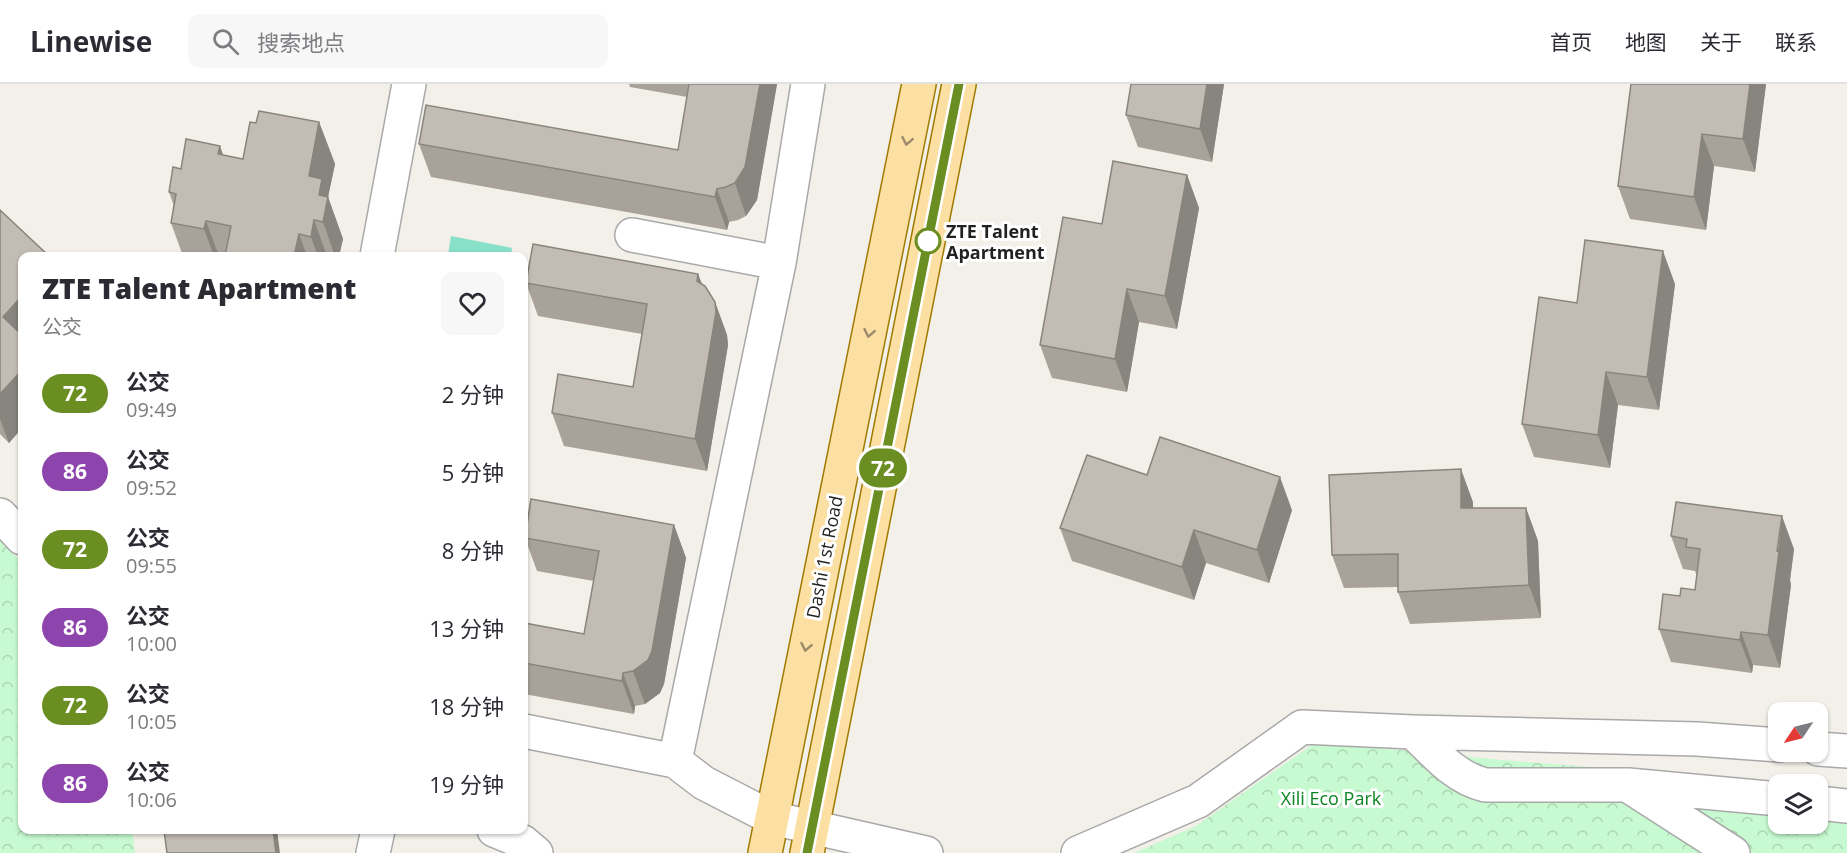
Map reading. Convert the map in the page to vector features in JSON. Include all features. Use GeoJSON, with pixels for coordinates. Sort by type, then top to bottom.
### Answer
{"type":"FeatureCollection","features":[{"type":"Feature","properties":{"kind":"main road","name":"Dashi 1st Road"},"geometry":{"type":"LineString","coordinates":[[765,853],[919,84]]}},
{"type":"Feature","properties":{"kind":"main road"},"geometry":{"type":"LineString","coordinates":[[810,840],[959,84]]}},
{"type":"Feature","properties":{"kind":"street"},"geometry":{"type":"LineString","coordinates":[[378,252],[409,84]]}},
{"type":"Feature","properties":{"kind":"street"},"geometry":{"type":"LineString","coordinates":[[675,761],[779,263],[808,84]]}},
{"type":"Feature","properties":{"kind":"street"},"geometry":{"type":"LineString","coordinates":[[632,235],[779,263]]}},
{"type":"Feature","properties":{"kind":"street"},"geometry":{"type":"LineString","coordinates":[[0,515],[18,534]]}},
{"type":"Feature","properties":{"kind":"street"},"geometry":{"type":"LineString","coordinates":[[1078,853],[1198,801],[1302,727],[1697,739],[1768,745]]}},
{"type":"Feature","properties":{"kind":"street"},"geometry":{"type":"LineString","coordinates":[[528,732],[675,761],[704,783],[810,840],[926,853]]}},
{"type":"Feature","properties":{"kind":"street"},"geometry":{"type":"LineString","coordinates":[[1413,732],[1457,774],[1470,782],[1485,785],[1628,785],[1768,798]]}},
{"type":"Feature","properties":{"kind":"street"},"geometry":{"type":"LineString","coordinates":[[1828,750],[1847,751]]}},
{"type":"Feature","properties":{"kind":"street"},"geometry":{"type":"LineString","coordinates":[[1628,785],[1733,853]]}},
{"type":"Feature","properties":{"kind":"street"},"geometry":{"type":"LineString","coordinates":[[1828,804],[1847,806]]}},
{"type":"Feature","properties":{"kind":"street"},"geometry":{"type":"LineString","coordinates":[[373,853],[377,834]]}},
{"type":"Feature","properties":{"kind":"street"},"geometry":{"type":"LineString","coordinates":[[504,834],[523,842],[536,853]]}},
{"type":"Feature","properties":{"kind":"green space"},"geometry":{"type":"Polygon","coordinates":[[[451,236],[512,248],[512,252],[449,252],[451,236]]]}},
{"type":"Feature","properties":{"kind":"green space"},"geometry":{"type":"Polygon","coordinates":[[[0,541],[18,559],[18,834],[133,834],[135,853],[0,853],[0,541]]]}},
{"type":"Feature","properties":{"kind":"green space","name":"Xili Eco Park"},"geometry":{"type":"Polygon","coordinates":[[[1316,742],[1502,760],[1768,781],[1768,834],[1828,834],[1828,787],[1847,788],[1847,853],[1134,853],[1196,826],[1316,742]]]}},
{"type":"Feature","properties":{"kind":"building"},"geometry":{"type":"Polygon","coordinates":[[[689,84],[760,84],[745,167],[735,183],[717,189],[715,197],[419,144],[426,105],[678,150],[689,84]]]}},
{"type":"Feature","properties":{"kind":"building"},"geometry":{"type":"Polygon","coordinates":[[[1131,84],[1207,84],[1200,129],[1126,115],[1131,84]]]}},
{"type":"Feature","properties":{"kind":"building"},"geometry":{"type":"Polygon","coordinates":[[[1631,84],[1750,84],[1743,139],[1702,134],[1694,197],[1618,186],[1631,84]]]}},
{"type":"Feature","properties":{"kind":"building"},"geometry":{"type":"Polygon","coordinates":[[[259,111],[319,122],[309,176],[322,179],[319,195],[328,197],[323,222],[314,220],[311,237],[299,234],[295,252],[226,252],[231,226],[206,221],[204,229],[171,223],[176,194],[169,192],[173,167],[181,169],[186,139],[220,146],[218,154],[243,159],[250,122],[256,123],[259,111]]]}},
{"type":"Feature","properties":{"kind":"building"},"geometry":{"type":"Polygon","coordinates":[[[1113,161],[1187,175],[1165,296],[1127,289],[1115,359],[1040,345],[1063,217],[1102,224],[1113,161]]]}},
{"type":"Feature","properties":{"kind":"building"},"geometry":{"type":"Polygon","coordinates":[[[0,210],[45,252],[18,252],[18,300],[3,317],[18,331],[18,374],[0,394],[0,210]]]}},
{"type":"Feature","properties":{"kind":"building"},"geometry":{"type":"Polygon","coordinates":[[[1585,240],[1663,251],[1647,377],[1606,372],[1598,435],[1522,424],[1539,297],[1577,303],[1585,240]]]}},
{"type":"Feature","properties":{"kind":"building"},"geometry":{"type":"Polygon","coordinates":[[[533,244],[698,274],[697,281],[705,286],[715,302],[716,312],[695,439],[552,413],[558,374],[633,387],[647,304],[528,283],[533,244]]]}},
{"type":"Feature","properties":{"kind":"building"},"geometry":{"type":"Polygon","coordinates":[[[1160,437],[1280,477],[1257,550],[1194,530],[1182,567],[1060,528],[1087,455],[1147,475],[1160,437]]]}},
{"type":"Feature","properties":{"kind":"building"},"geometry":{"type":"Polygon","coordinates":[[[1461,469],[1461,508],[1526,508],[1529,585],[1398,592],[1398,554],[1332,555],[1329,475],[1461,469]]]}},
{"type":"Feature","properties":{"kind":"building"},"geometry":{"type":"Polygon","coordinates":[[[531,499],[674,525],[652,651],[648,660],[633,671],[623,673],[622,681],[528,664],[528,624],[584,634],[599,551],[528,539],[531,499]]]}},
{"type":"Feature","properties":{"kind":"building"},"geometry":{"type":"Polygon","coordinates":[[[1676,502],[1782,516],[1768,635],[1741,632],[1740,640],[1659,629],[1663,594],[1680,596],[1681,588],[1695,590],[1700,549],[1686,547],[1687,539],[1671,536],[1676,502]]]}},
{"type":"Feature","properties":{"kind":"building"},"geometry":{"type":"Polygon","coordinates":[[[165,834],[274,834],[276,853],[167,853],[165,834]]]}},
{"type":"Feature","properties":{"kind":"bus line","name":"72"},"geometry":{"type":"LineString","coordinates":[[807,853],[959,84]]}},
{"type":"Feature","properties":{"kind":"place","name":"ZTE Talent Apartment"},"geometry":{"type":"Point","coordinates":[928,241]}}]}
